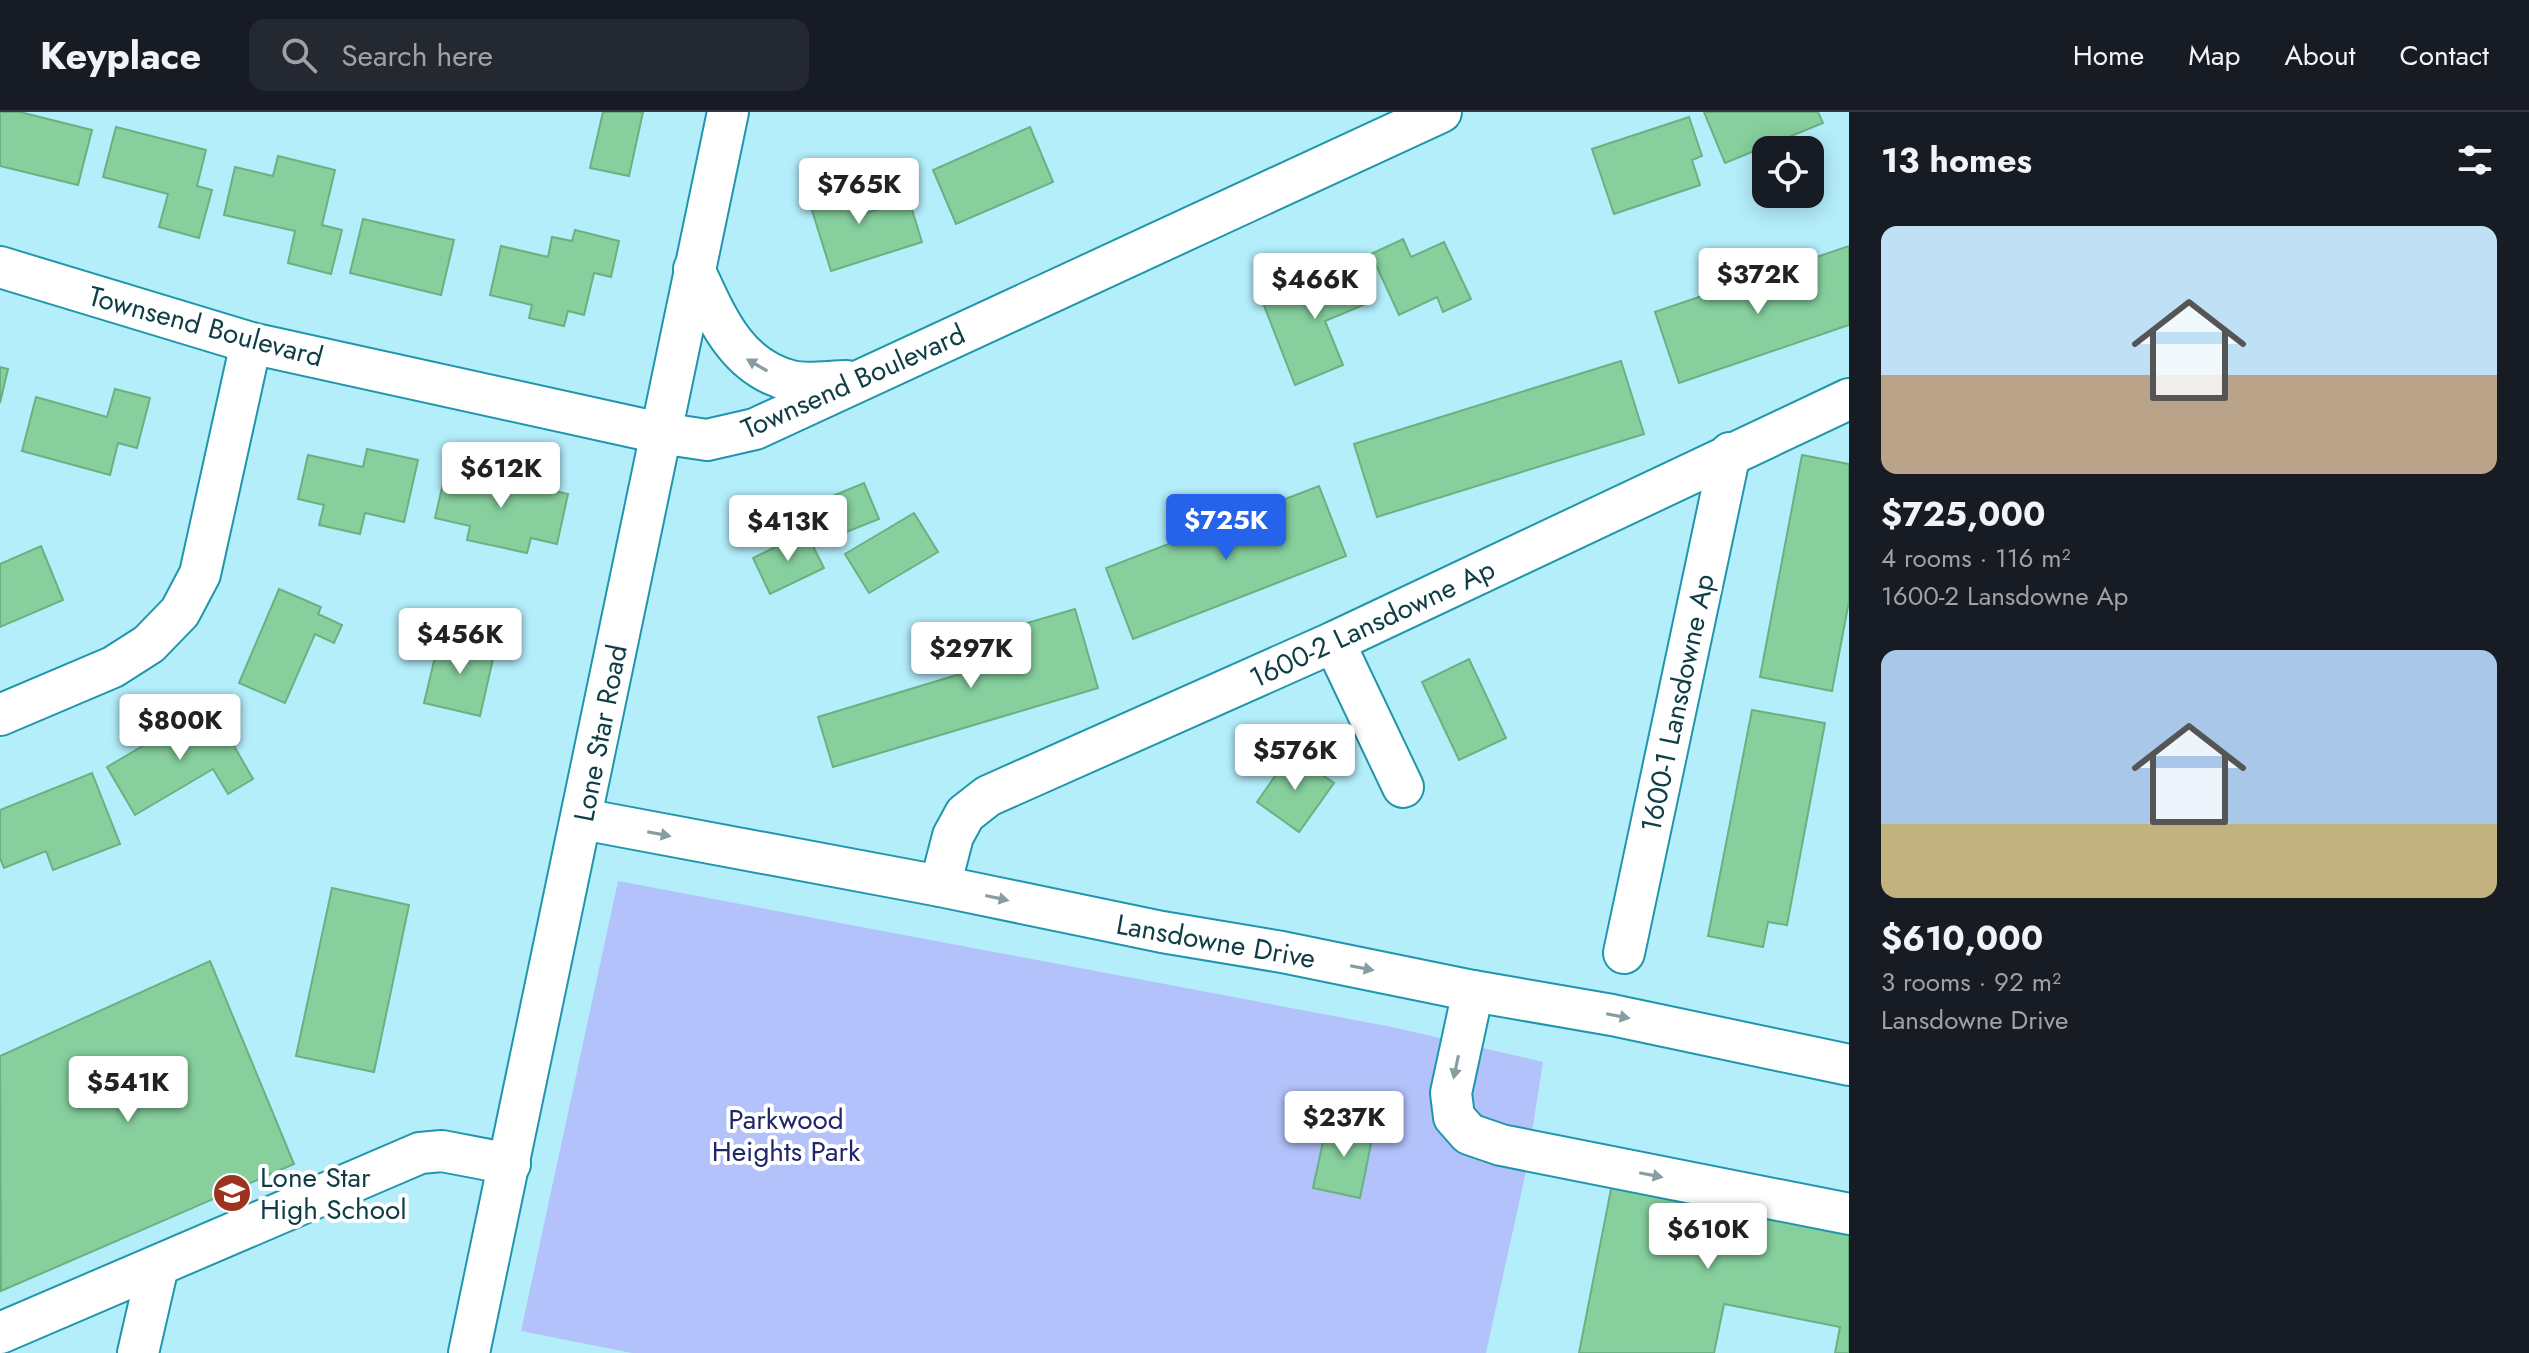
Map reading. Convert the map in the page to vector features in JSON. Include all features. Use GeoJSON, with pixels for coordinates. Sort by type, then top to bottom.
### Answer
{"type":"FeatureCollection","features":[{"type":"Feature","properties":{"kind":"street","name":"Lone Star Road"},"geometry":{"type":"LineString","coordinates":[[469,1353],[728,112]]}},
{"type":"Feature","properties":{"kind":"street","name":"Townsend Boulevard"},"geometry":{"type":"LineString","coordinates":[[0,267],[251,343],[660,433],[707,440],[755,429],[1441,112]]}},
{"type":"Feature","properties":{"kind":"street"},"geometry":{"type":"LineString","coordinates":[[694,269],[720,327],[745,358],[792,382],[859,381]]}},
{"type":"Feature","properties":{"kind":"street"},"geometry":{"type":"LineString","coordinates":[[0,715],[113,667],[149,644],[180,612],[200,574],[251,343]]}},
{"type":"Feature","properties":{"kind":"street","name":"1600-2 Lansdowne Ap"},"geometry":{"type":"LineString","coordinates":[[940,886],[953,836],[965,814],[988,796],[1334,642],[1849,399]]}},
{"type":"Feature","properties":{"kind":"street","name":"1600-1 Lansdowne Ap"},"geometry":{"type":"LineString","coordinates":[[1624,953],[1730,453]]}},
{"type":"Feature","properties":{"kind":"street"},"geometry":{"type":"LineString","coordinates":[[1334,642],[1403,787]]}},
{"type":"Feature","properties":{"kind":"street","name":"Lansdowne Drive"},"geometry":{"type":"LineString","coordinates":[[582,819],[940,886],[1162,932],[1612,1015],[1849,1065]]}},
{"type":"Feature","properties":{"kind":"street"},"geometry":{"type":"LineString","coordinates":[[1473,991],[1451,1093],[1454,1117],[1469,1134],[1501,1145],[1849,1214]]}},
{"type":"Feature","properties":{"kind":"street"},"geometry":{"type":"LineString","coordinates":[[25,1335],[158,1266],[420,1153],[442,1151],[510,1164]]}},
{"type":"Feature","properties":{"kind":"street"},"geometry":{"type":"LineString","coordinates":[[138,1353],[158,1266]]}},
{"type":"Feature","properties":{"kind":"green space","name":"Parkwood Heights Park"},"geometry":{"type":"Polygon","coordinates":[[[618,881],[1392,1027],[1543,1062],[1525,1176],[1486,1353],[632,1353],[521,1331],[618,881]]]}},
{"type":"Feature","properties":{"kind":"building"},"geometry":{"type":"Polygon","coordinates":[[[0,112],[20,112],[92,130],[78,185],[0,166],[0,112]]]}},
{"type":"Feature","properties":{"kind":"building"},"geometry":{"type":"Polygon","coordinates":[[[603,112],[643,112],[629,176],[590,168],[603,112]]]}},
{"type":"Feature","properties":{"kind":"building"},"geometry":{"type":"Polygon","coordinates":[[[1704,112],[1818,112],[1823,123],[1791,136],[1752,136],[1752,152],[1725,163],[1704,112]]]}},
{"type":"Feature","properties":{"kind":"building"},"geometry":{"type":"Polygon","coordinates":[[[1689,117],[1702,156],[1692,160],[1700,185],[1614,214],[1592,149],[1689,117]]]}},
{"type":"Feature","properties":{"kind":"building"},"geometry":{"type":"Polygon","coordinates":[[[116,127],[206,150],[197,186],[212,190],[199,238],[159,227],[168,194],[103,177],[116,127]]]}},
{"type":"Feature","properties":{"kind":"building"},"geometry":{"type":"Polygon","coordinates":[[[1030,127],[1053,182],[956,224],[933,170],[1030,127]]]}},
{"type":"Feature","properties":{"kind":"building"},"geometry":{"type":"Polygon","coordinates":[[[278,156],[335,170],[322,225],[342,230],[331,274],[288,263],[295,231],[224,215],[235,167],[273,176],[278,156]]]}},
{"type":"Feature","properties":{"kind":"building"},"geometry":{"type":"Polygon","coordinates":[[[843,176],[856,216],[909,200],[922,242],[831,271],[805,188],[843,176]]]}},
{"type":"Feature","properties":{"kind":"building"},"geometry":{"type":"Polygon","coordinates":[[[363,219],[454,240],[441,295],[350,273],[363,219]]]}},
{"type":"Feature","properties":{"kind":"building"},"geometry":{"type":"Polygon","coordinates":[[[575,230],[619,241],[611,277],[594,273],[584,315],[568,311],[564,326],[529,318],[532,305],[490,295],[501,246],[548,257],[552,237],[572,241],[575,230]]]}},
{"type":"Feature","properties":{"kind":"building"},"geometry":{"type":"Polygon","coordinates":[[[1403,239],[1411,257],[1444,242],[1471,299],[1443,312],[1437,297],[1399,315],[1371,254],[1403,239]]]}},
{"type":"Feature","properties":{"kind":"building"},"geometry":{"type":"Polygon","coordinates":[[[1849,246],[1849,325],[1679,383],[1655,312],[1849,246]]]}},
{"type":"Feature","properties":{"kind":"building"},"geometry":{"type":"Polygon","coordinates":[[[1359,265],[1373,301],[1325,321],[1343,365],[1295,385],[1263,303],[1359,265]]]}},
{"type":"Feature","properties":{"kind":"building"},"geometry":{"type":"Polygon","coordinates":[[[1621,361],[1644,434],[1377,517],[1354,444],[1621,361]]]}},
{"type":"Feature","properties":{"kind":"building"},"geometry":{"type":"Polygon","coordinates":[[[0,367],[8,369],[0,403],[0,367]]]}},
{"type":"Feature","properties":{"kind":"building"},"geometry":{"type":"Polygon","coordinates":[[[115,389],[150,398],[137,448],[118,443],[110,475],[22,451],[36,397],[107,417],[115,389]]]}},
{"type":"Feature","properties":{"kind":"building"},"geometry":{"type":"Polygon","coordinates":[[[367,449],[418,460],[404,522],[365,513],[360,534],[319,525],[324,505],[298,499],[308,455],[363,467],[367,449]]]}},
{"type":"Feature","properties":{"kind":"building"},"geometry":{"type":"Polygon","coordinates":[[[1802,455],[1849,464],[1849,601],[1832,691],[1760,677],[1802,455]]]}},
{"type":"Feature","properties":{"kind":"building"},"geometry":{"type":"Polygon","coordinates":[[[447,466],[568,494],[557,544],[531,538],[527,553],[467,540],[470,526],[435,518],[447,466]]]}},
{"type":"Feature","properties":{"kind":"building"},"geometry":{"type":"Polygon","coordinates":[[[864,483],[879,519],[844,533],[830,497],[864,483]]]}},
{"type":"Feature","properties":{"kind":"building"},"geometry":{"type":"Polygon","coordinates":[[[1319,486],[1346,556],[1133,639],[1106,568],[1319,486]]]}},
{"type":"Feature","properties":{"kind":"building"},"geometry":{"type":"Polygon","coordinates":[[[914,513],[938,552],[869,593],[845,554],[914,513]]]}},
{"type":"Feature","properties":{"kind":"building"},"geometry":{"type":"Polygon","coordinates":[[[806,532],[824,568],[770,594],[753,558],[806,532]]]}},
{"type":"Feature","properties":{"kind":"building"},"geometry":{"type":"Polygon","coordinates":[[[41,546],[63,600],[0,627],[0,564],[41,546]]]}},
{"type":"Feature","properties":{"kind":"building"},"geometry":{"type":"Polygon","coordinates":[[[279,589],[321,607],[318,614],[342,625],[334,643],[315,634],[285,703],[239,683],[279,589]]]}},
{"type":"Feature","properties":{"kind":"building"},"geometry":{"type":"Polygon","coordinates":[[[1075,609],[1098,688],[833,767],[818,717],[970,671],[962,642],[1075,609]]]}},
{"type":"Feature","properties":{"kind":"building"},"geometry":{"type":"Polygon","coordinates":[[[440,636],[495,650],[480,716],[424,703],[440,636]]]}},
{"type":"Feature","properties":{"kind":"building"},"geometry":{"type":"Polygon","coordinates":[[[1469,659],[1506,738],[1459,760],[1422,682],[1469,659]]]}},
{"type":"Feature","properties":{"kind":"building"},"geometry":{"type":"Polygon","coordinates":[[[211,706],[253,779],[228,794],[213,769],[135,815],[107,767],[211,706]]]}},
{"type":"Feature","properties":{"kind":"building"},"geometry":{"type":"Polygon","coordinates":[[[1752,710],[1825,723],[1787,925],[1768,922],[1763,947],[1708,936],[1752,710]]]}},
{"type":"Feature","properties":{"kind":"building"},"geometry":{"type":"Polygon","coordinates":[[[1291,753],[1334,783],[1299,832],[1257,802],[1291,753]]]}},
{"type":"Feature","properties":{"kind":"building"},"geometry":{"type":"Polygon","coordinates":[[[92,773],[120,844],[53,870],[46,851],[4,868],[0,858],[0,810],[92,773]]]}},
{"type":"Feature","properties":{"kind":"building"},"geometry":{"type":"Polygon","coordinates":[[[332,888],[409,905],[374,1072],[296,1056],[332,888]]]}},
{"type":"Feature","properties":{"kind":"building"},"geometry":{"type":"Polygon","coordinates":[[[210,961],[294,1164],[1,1291],[0,1056],[210,961]]]}},
{"type":"Feature","properties":{"kind":"building"},"geometry":{"type":"Polygon","coordinates":[[[1328,1119],[1374,1129],[1360,1198],[1313,1188],[1328,1119]]]}},
{"type":"Feature","properties":{"kind":"building"},"geometry":{"type":"Polygon","coordinates":[[[1613,1179],[1849,1226],[1849,1353],[1835,1353],[1840,1327],[1724,1304],[1714,1353],[1579,1353],[1613,1179]]]}},
{"type":"Feature","properties":{"kind":"place","name":"Lone Star High School"},"geometry":{"type":"Point","coordinates":[232,1193]}}]}
